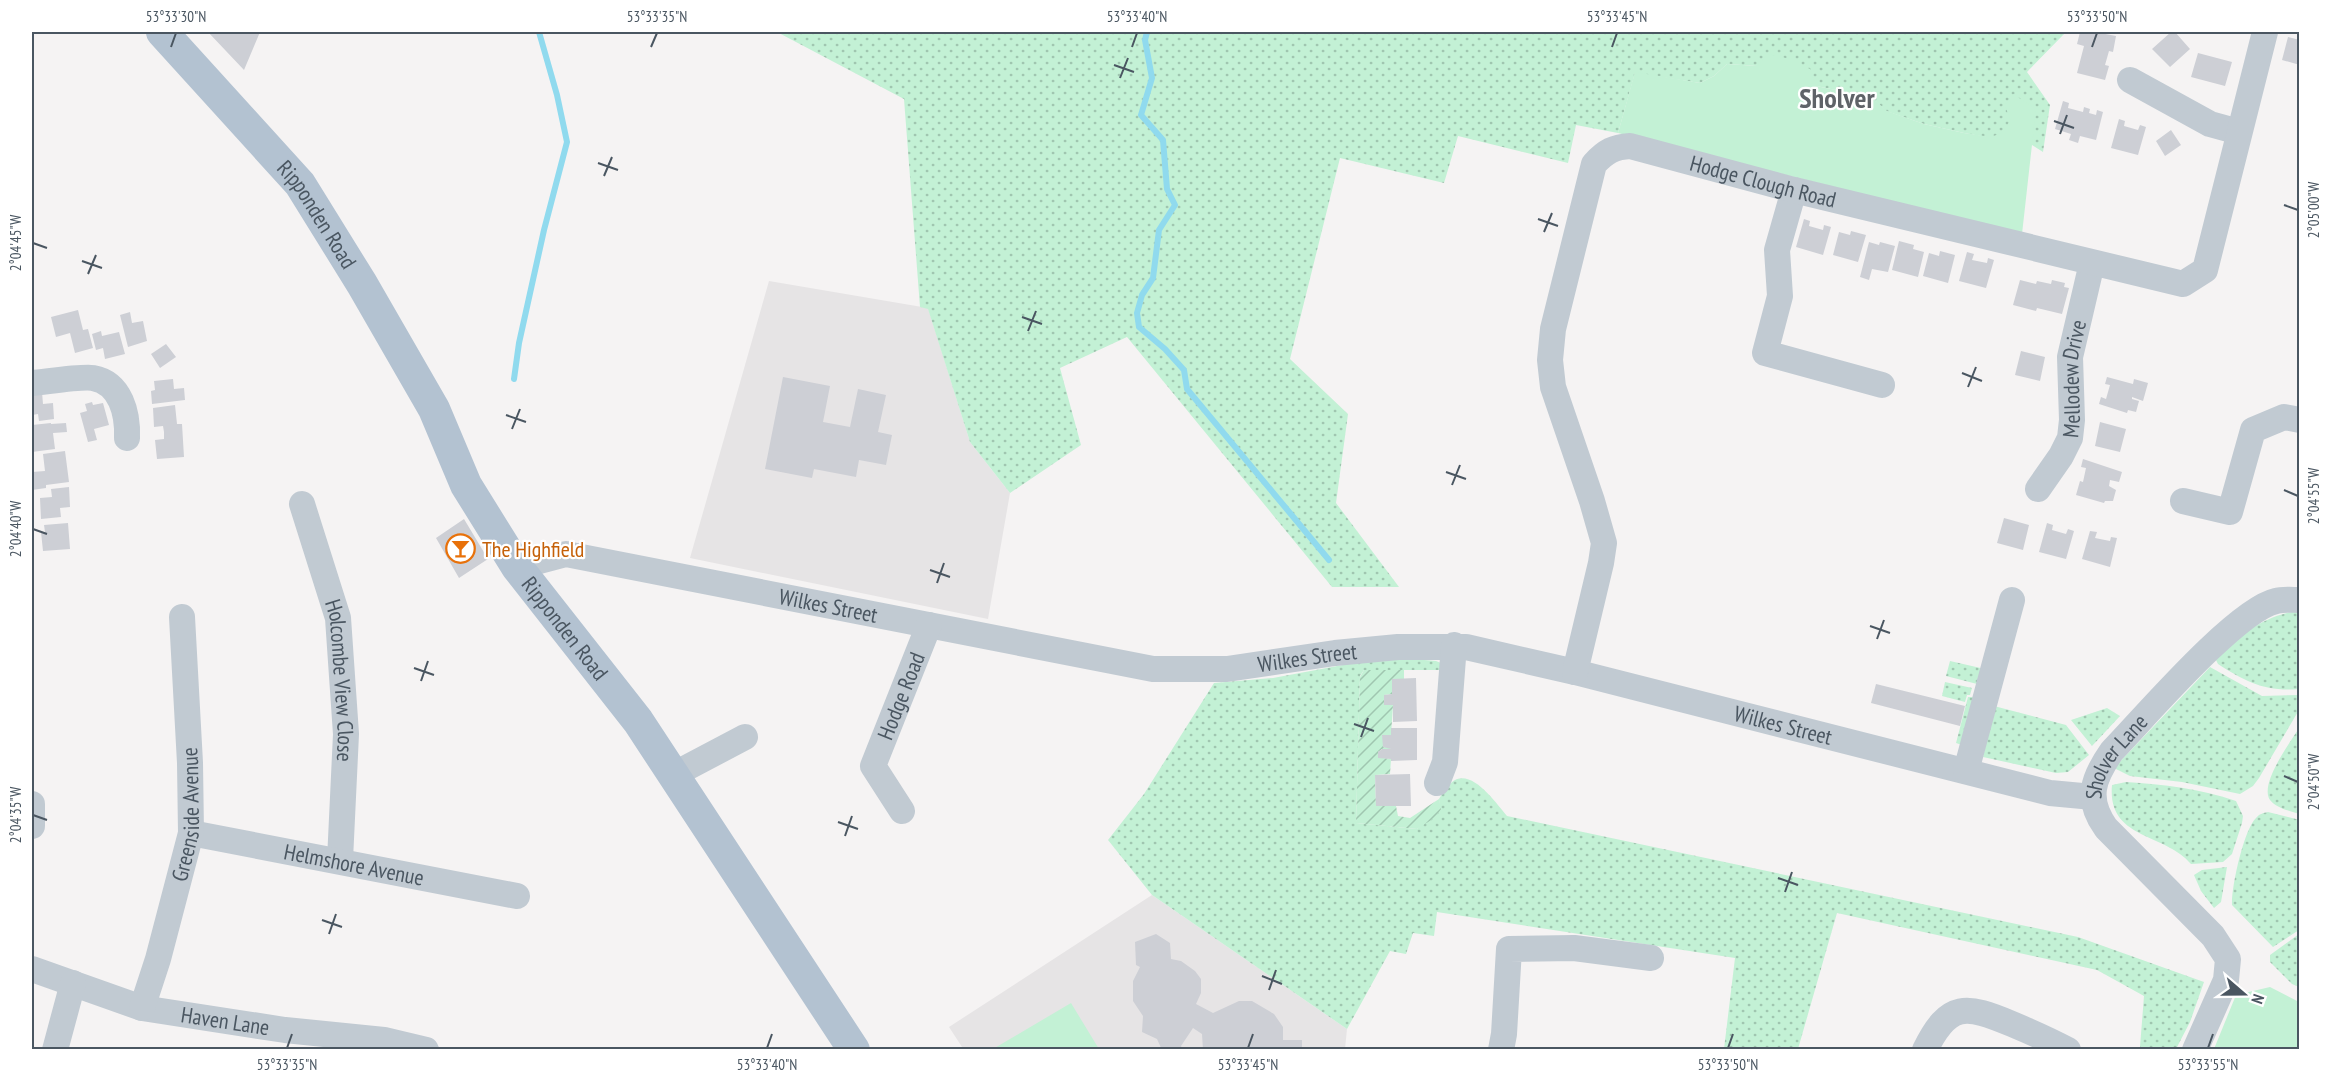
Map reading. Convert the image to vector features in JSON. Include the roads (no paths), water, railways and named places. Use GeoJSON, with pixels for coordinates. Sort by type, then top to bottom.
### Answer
{"type":"FeatureCollection","features":[{"type":"Feature","properties":{"kind":"main road","name":"Ripponden Road"},"geometry":{"type":"LineString","coordinates":[[162,32],[300,184],[362,284],[428,399],[465,485],[517,567],[638,721],[854,1050]]}},
{"type":"Feature","properties":{"kind":"street","name":"Hodge Clough Road"},"geometry":{"type":"LineString","coordinates":[[1575,672],[1602,563],[1604,543],[1553,387],[1550,360],[1558,307],[1594,164],[1605,153],[1616,147],[1630,146],[1794,190],[2183,284],[2205,270],[2265,32]]}},
{"type":"Feature","properties":{"kind":"street"},"geometry":{"type":"LineString","coordinates":[[2130,80],[2210,124],[2239,132]]}},
{"type":"Feature","properties":{"kind":"street"},"geometry":{"type":"LineString","coordinates":[[1794,190],[1777,250],[1780,297],[1765,353],[1882,385]]}},
{"type":"Feature","properties":{"kind":"street","name":"Mellodew Drive"},"geometry":{"type":"LineString","coordinates":[[2038,489],[2061,456],[2070,438],[2072,420],[2070,357],[2092,263]]}},
{"type":"Feature","properties":{"kind":"street"},"geometry":{"type":"LineString","coordinates":[[32,383],[93,378],[110,386],[119,396],[128,421],[127,438]]}},
{"type":"Feature","properties":{"kind":"street"},"geometry":{"type":"LineString","coordinates":[[2183,501],[2230,512],[2253,430],[2284,417],[2300,420]]}},
{"type":"Feature","properties":{"kind":"street","name":"Holcombe View Close"},"geometry":{"type":"LineString","coordinates":[[302,504],[338,618],[346,734],[340,860]]}},
{"type":"Feature","properties":{"kind":"street","name":"Wilkes Street"},"geometry":{"type":"LineString","coordinates":[[517,567],[566,554],[1153,669],[1227,669],[1354,651],[1454,645],[1575,672],[2050,793],[2093,797]]}},
{"type":"Feature","properties":{"kind":"street"},"geometry":{"type":"LineString","coordinates":[[1966,771],[2012,600]]}},
{"type":"Feature","properties":{"kind":"street","name":"Sholver Lane"},"geometry":{"type":"LineString","coordinates":[[2195,1050],[2226,980],[2228,959],[2213,936],[2099,819],[2093,797],[2094,784],[2101,766],[2112,751],[2204,655],[2252,613],[2276,601],[2300,600]]}},
{"type":"Feature","properties":{"kind":"street","name":"Greenside Avenue"},"geometry":{"type":"LineString","coordinates":[[142,1008],[158,959],[191,833],[190,763],[182,617]]}},
{"type":"Feature","properties":{"kind":"street","name":"Hodge Road"},"geometry":{"type":"LineString","coordinates":[[902,811],[873,766],[929,625]]}},
{"type":"Feature","properties":{"kind":"street"},"geometry":{"type":"LineString","coordinates":[[1437,783],[1446,762],[1454,645]]}},
{"type":"Feature","properties":{"kind":"street"},"geometry":{"type":"LineString","coordinates":[[673,775],[745,737]]}},
{"type":"Feature","properties":{"kind":"street"},"geometry":{"type":"LineString","coordinates":[[32,804],[32,826]]}},
{"type":"Feature","properties":{"kind":"street","name":"Helmshore Avenue"},"geometry":{"type":"LineString","coordinates":[[191,833],[517,896]]}},
{"type":"Feature","properties":{"kind":"street"},"geometry":{"type":"LineString","coordinates":[[1501,1050],[1509,949],[1583,949],[1651,958]]}},
{"type":"Feature","properties":{"kind":"street","name":"Haven Lane"},"geometry":{"type":"LineString","coordinates":[[32,969],[142,1008],[274,1028],[384,1040],[426,1050]]}},
{"type":"Feature","properties":{"kind":"street"},"geometry":{"type":"LineString","coordinates":[[55,1050],[73,983]]}},
{"type":"Feature","properties":{"kind":"street"},"geometry":{"type":"LineString","coordinates":[[1925,1050],[1934,1032],[1947,1017],[1964,1010],[1987,1014],[2068,1050]]}},
{"type":"Feature","properties":{"kind":"waterway"},"geometry":{"type":"LineString","coordinates":[[514,379],[519,343],[544,230],[567,142],[557,95],[539,32]]}},
{"type":"Feature","properties":{"kind":"waterway"},"geometry":{"type":"LineString","coordinates":[[1147,32],[1145,40],[1152,78],[1141,115],[1163,140],[1167,189],[1175,205],[1159,230],[1153,278],[1142,295],[1137,313],[1139,327],[1165,349],[1184,370],[1187,389],[1329,560]]}},
{"type":"Feature","properties":{"kind":"place","name":"The Highfield"},"geometry":{"type":"Point","coordinates":[461,549]}},
{"type":"Feature","properties":{"kind":"district","name":"Sholver"},"geometry":{"type":"Point","coordinates":[1837,97]}}]}
